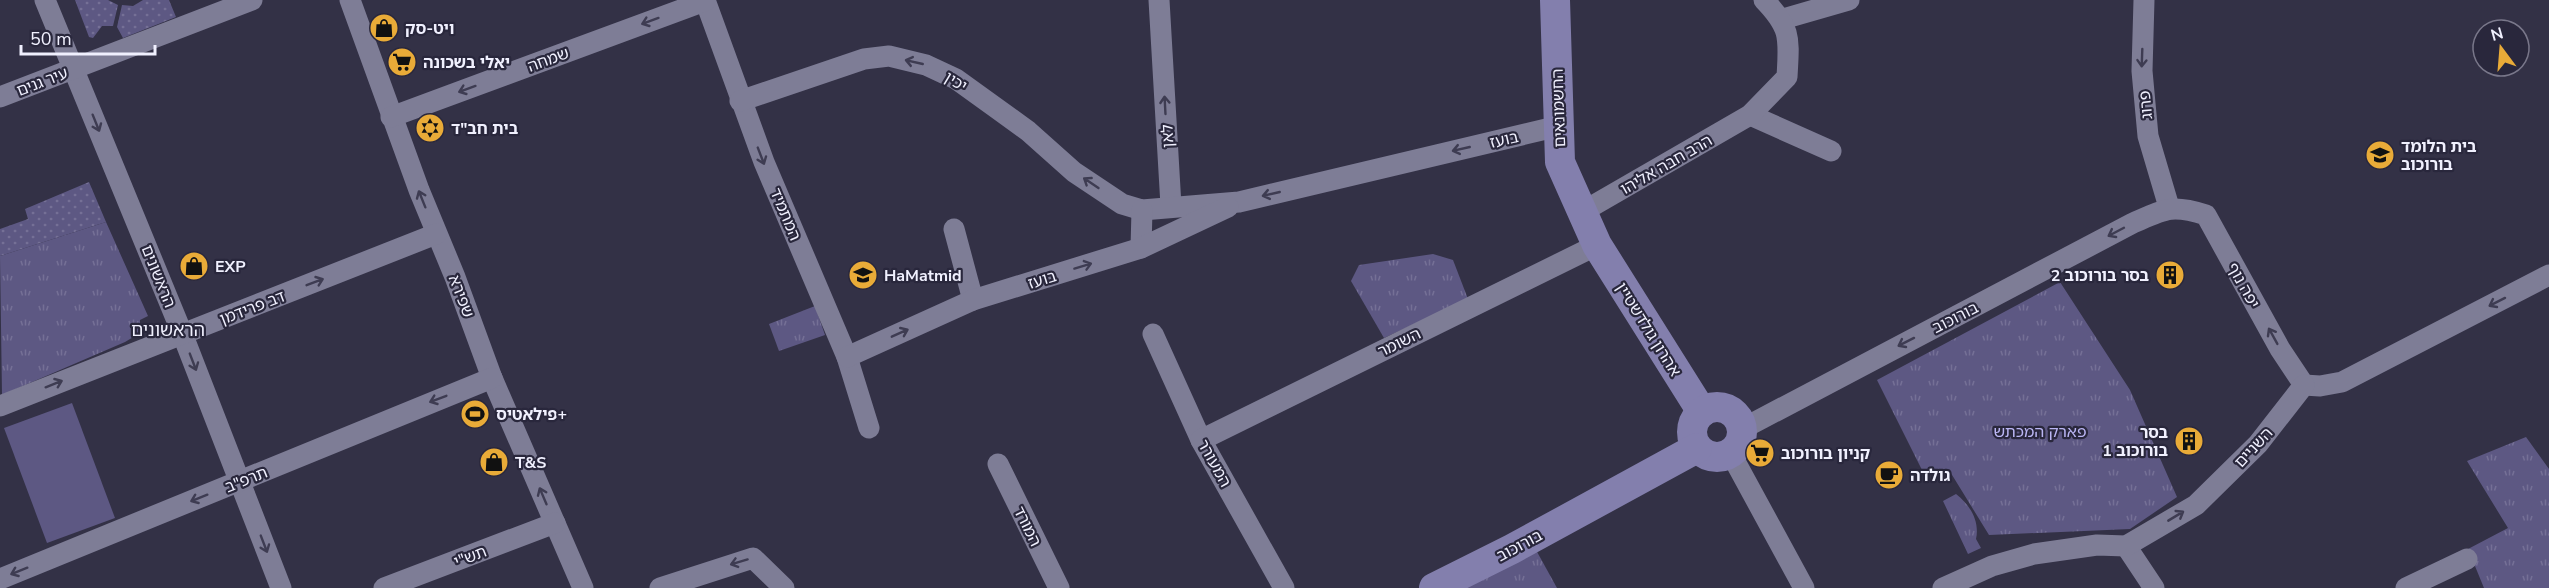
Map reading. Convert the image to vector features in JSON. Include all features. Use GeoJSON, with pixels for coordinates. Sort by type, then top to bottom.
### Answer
{"type":"FeatureCollection","features":[{"type":"Feature","properties":{"kind":"street","name":"הראשונים"},"geometry":{"type":"LineString","coordinates":[[45,0],[182,333],[280,588]]}},
{"type":"Feature","properties":{"kind":"street","name":"עיר גנים"},"geometry":{"type":"LineString","coordinates":[[0,97],[252,0]]}},
{"type":"Feature","properties":{"kind":"street","name":"שפירא"},"geometry":{"type":"LineString","coordinates":[[350,0],[391,117],[492,378],[583,588]]}},
{"type":"Feature","properties":{"kind":"street","name":"שמחה"},"geometry":{"type":"LineString","coordinates":[[391,117],[705,0]]}},
{"type":"Feature","properties":{"kind":"street","name":"המתמיד"},"geometry":{"type":"LineString","coordinates":[[705,0],[740,101],[847,357],[869,428]]}},
{"type":"Feature","properties":{"kind":"street","name":"לאן"},"geometry":{"type":"LineString","coordinates":[[1159,0],[1171,206]]}},
{"type":"Feature","properties":{"kind":"street","name":"החשמונאים"},"geometry":{"type":"LineString","coordinates":[[1555,0],[1560,162],[1597,245]]}},
{"type":"Feature","properties":{"kind":"street"},"geometry":{"type":"LineString","coordinates":[[1764,0],[1783,20],[1849,0]]}},
{"type":"Feature","properties":{"kind":"street","name":"פרוג"},"geometry":{"type":"LineString","coordinates":[[2144,0],[2142,71],[2148,136],[2169,207]]}},
{"type":"Feature","properties":{"kind":"street","name":"הרב חבה אליהו"},"geometry":{"type":"LineString","coordinates":[[1582,212],[1750,115],[1787,77],[1789,41],[1783,20]]}},
{"type":"Feature","properties":{"kind":"street","name":"יכין"},"geometry":{"type":"LineString","coordinates":[[740,101],[864,59],[889,56],[926,65],[956,79],[1009,117],[1083,179],[1122,204],[1142,210]]}},
{"type":"Feature","properties":{"kind":"street"},"geometry":{"type":"LineString","coordinates":[[1750,115],[1831,151]]}},
{"type":"Feature","properties":{"kind":"street","name":"בועז"},"geometry":{"type":"LineString","coordinates":[[1171,206],[1239,202],[1559,126]]}},
{"type":"Feature","properties":{"kind":"street","name":"בועז"},"geometry":{"type":"LineString","coordinates":[[847,357],[973,300],[1141,248],[1239,202]]}},
{"type":"Feature","properties":{"kind":"street"},"geometry":{"type":"LineString","coordinates":[[1141,248],[1142,210],[1171,206]]}},
{"type":"Feature","properties":{"kind":"street","name":"יפה נוף"},"geometry":{"type":"LineString","coordinates":[[2169,207],[2206,215],[2280,349],[2304,385]]}},
{"type":"Feature","properties":{"kind":"street","name":"בורוכוב"},"geometry":{"type":"LineString","coordinates":[[1736,441],[2133,223],[2169,207]]}},
{"type":"Feature","properties":{"kind":"street"},"geometry":{"type":"LineString","coordinates":[[954,229],[973,300]]}},
{"type":"Feature","properties":{"kind":"street","name":"דב פרידמן"},"geometry":{"type":"LineString","coordinates":[[0,406],[436,234]]}},
{"type":"Feature","properties":{"kind":"street","name":"אהרון גולדשטיין"},"geometry":{"type":"LineString","coordinates":[[1597,245],[1702,412]]}},
{"type":"Feature","properties":{"kind":"street","name":"השומר"},"geometry":{"type":"LineString","coordinates":[[1201,440],[1597,245]]}},
{"type":"Feature","properties":{"kind":"street"},"geometry":{"type":"LineString","coordinates":[[2304,385],[2320,386],[2342,382],[2549,275]]}},
{"type":"Feature","properties":{"kind":"street","name":"המעורר"},"geometry":{"type":"LineString","coordinates":[[1153,334],[1201,440],[1284,588]]}},
{"type":"Feature","properties":{"kind":"street","name":"תרפ\"ב"},"geometry":{"type":"LineString","coordinates":[[0,579],[492,378]]}},
{"type":"Feature","properties":{"kind":"street","name":"השניים"},"geometry":{"type":"LineString","coordinates":[[2126,546],[2196,505],[2258,444],[2304,385]]}},
{"type":"Feature","properties":{"kind":"street"},"geometry":{"type":"LineString","coordinates":[[1736,441],[1716,458],[1697,448],[1692,429],[1702,412],[1710,408],[1727,409],[1734,413],[1736,441],[1804,588]]}},
{"type":"Feature","properties":{"kind":"street","name":"בורוכוב"},"geometry":{"type":"LineString","coordinates":[[1434,588],[1512,549],[1697,448]]}},
{"type":"Feature","properties":{"kind":"street","name":"המורד"},"geometry":{"type":"LineString","coordinates":[[998,464],[1059,588]]}},
{"type":"Feature","properties":{"kind":"street","name":"תש\"י"},"geometry":{"type":"LineString","coordinates":[[384,588],[555,523]]}},
{"type":"Feature","properties":{"kind":"street"},"geometry":{"type":"LineString","coordinates":[[1943,588],[1992,566],[2034,554],[2087,546],[2126,546],[2154,588]]}},
{"type":"Feature","properties":{"kind":"street"},"geometry":{"type":"LineString","coordinates":[[660,588],[753,558],[784,588]]}},
{"type":"Feature","properties":{"kind":"street"},"geometry":{"type":"LineString","coordinates":[[2406,588],[2467,559]]}},
{"type":"Feature","properties":{"kind":"green space"},"geometry":{"type":"Polygon","coordinates":[[[75,0],[108,0],[118,5],[113,26],[102,26],[93,38],[89,37],[75,0]]]}},
{"type":"Feature","properties":{"kind":"green space"},"geometry":{"type":"Polygon","coordinates":[[[143,0],[169,0],[176,17],[123,38],[117,27],[122,5],[133,6],[143,0]]]}},
{"type":"Feature","properties":{"kind":"green space"},"geometry":{"type":"Polygon","coordinates":[[[89,182],[106,222],[0,256],[0,229],[28,219],[25,209],[89,182]]]}},
{"type":"Feature","properties":{"kind":"green space"},"geometry":{"type":"Polygon","coordinates":[[[106,222],[148,316],[140,320],[140,333],[125,342],[2,395],[0,256],[106,222]]]}},
{"type":"Feature","properties":{"kind":"green space"},"geometry":{"type":"Polygon","coordinates":[[[1433,254],[1453,260],[1468,299],[1384,338],[1351,281],[1359,265],[1433,254]]]}},
{"type":"Feature","properties":{"kind":"green space","name":"פארק המכתש"},"geometry":{"type":"Polygon","coordinates":[[[2060,282],[2130,390],[2177,497],[2130,529],[1989,535],[1949,470],[1923,472],[1877,380],[2060,282]]]}},
{"type":"Feature","properties":{"kind":"green space"},"geometry":{"type":"Polygon","coordinates":[[[815,306],[825,335],[779,351],[769,324],[815,306]]]}},
{"type":"Feature","properties":{"kind":"green space"},"geometry":{"type":"Polygon","coordinates":[[[72,403],[115,518],[47,543],[4,428],[72,403]]]}},
{"type":"Feature","properties":{"kind":"green space"},"geometry":{"type":"Polygon","coordinates":[[[2526,437],[2549,469],[2549,588],[2484,588],[2468,549],[2508,528],[2467,461],[2526,437]]]}},
{"type":"Feature","properties":{"kind":"green space"},"geometry":{"type":"Polygon","coordinates":[[[1956,494],[1966,503],[1977,526],[1976,539],[1981,548],[1968,554],[1943,501],[1956,494]]]}},
{"type":"Feature","properties":{"kind":"green space"},"geometry":{"type":"Polygon","coordinates":[[[1536,550],[1557,588],[1465,588],[1536,550]]]}},
{"type":"Feature","properties":{"kind":"place","name":"ויט-סק"},"geometry":{"type":"Point","coordinates":[384,28]}},
{"type":"Feature","properties":{"kind":"place","name":"יאלי בשכונה"},"geometry":{"type":"Point","coordinates":[402,62]}},
{"type":"Feature","properties":{"kind":"place","name":"בית חב\"ד"},"geometry":{"type":"Point","coordinates":[430,128]}},
{"type":"Feature","properties":{"kind":"place","name":"בית הלומד בורוכוב"},"geometry":{"type":"Point","coordinates":[2380,155]}},
{"type":"Feature","properties":{"kind":"place","name":"EXP"},"geometry":{"type":"Point","coordinates":[194,266]}},
{"type":"Feature","properties":{"kind":"place","name":"HaMatmid"},"geometry":{"type":"Point","coordinates":[863,275]}},
{"type":"Feature","properties":{"kind":"place","name":"בסר בורוכוב 2"},"geometry":{"type":"Point","coordinates":[2170,275]}},
{"type":"Feature","properties":{"kind":"place","name":"פילאטיס+"},"geometry":{"type":"Point","coordinates":[475,414]}},
{"type":"Feature","properties":{"kind":"place","name":"בסר בורוכוב 1"},"geometry":{"type":"Point","coordinates":[2189,441]}},
{"type":"Feature","properties":{"kind":"place","name":"קניון בורוכוב"},"geometry":{"type":"Point","coordinates":[1760,453]}},
{"type":"Feature","properties":{"kind":"place","name":"T&S"},"geometry":{"type":"Point","coordinates":[494,462]}},
{"type":"Feature","properties":{"kind":"place","name":"גולדה"},"geometry":{"type":"Point","coordinates":[1889,475]}},
{"type":"Feature","properties":{"kind":"district","name":"הראשונים"},"geometry":{"type":"Point","coordinates":[168,330]}}]}
